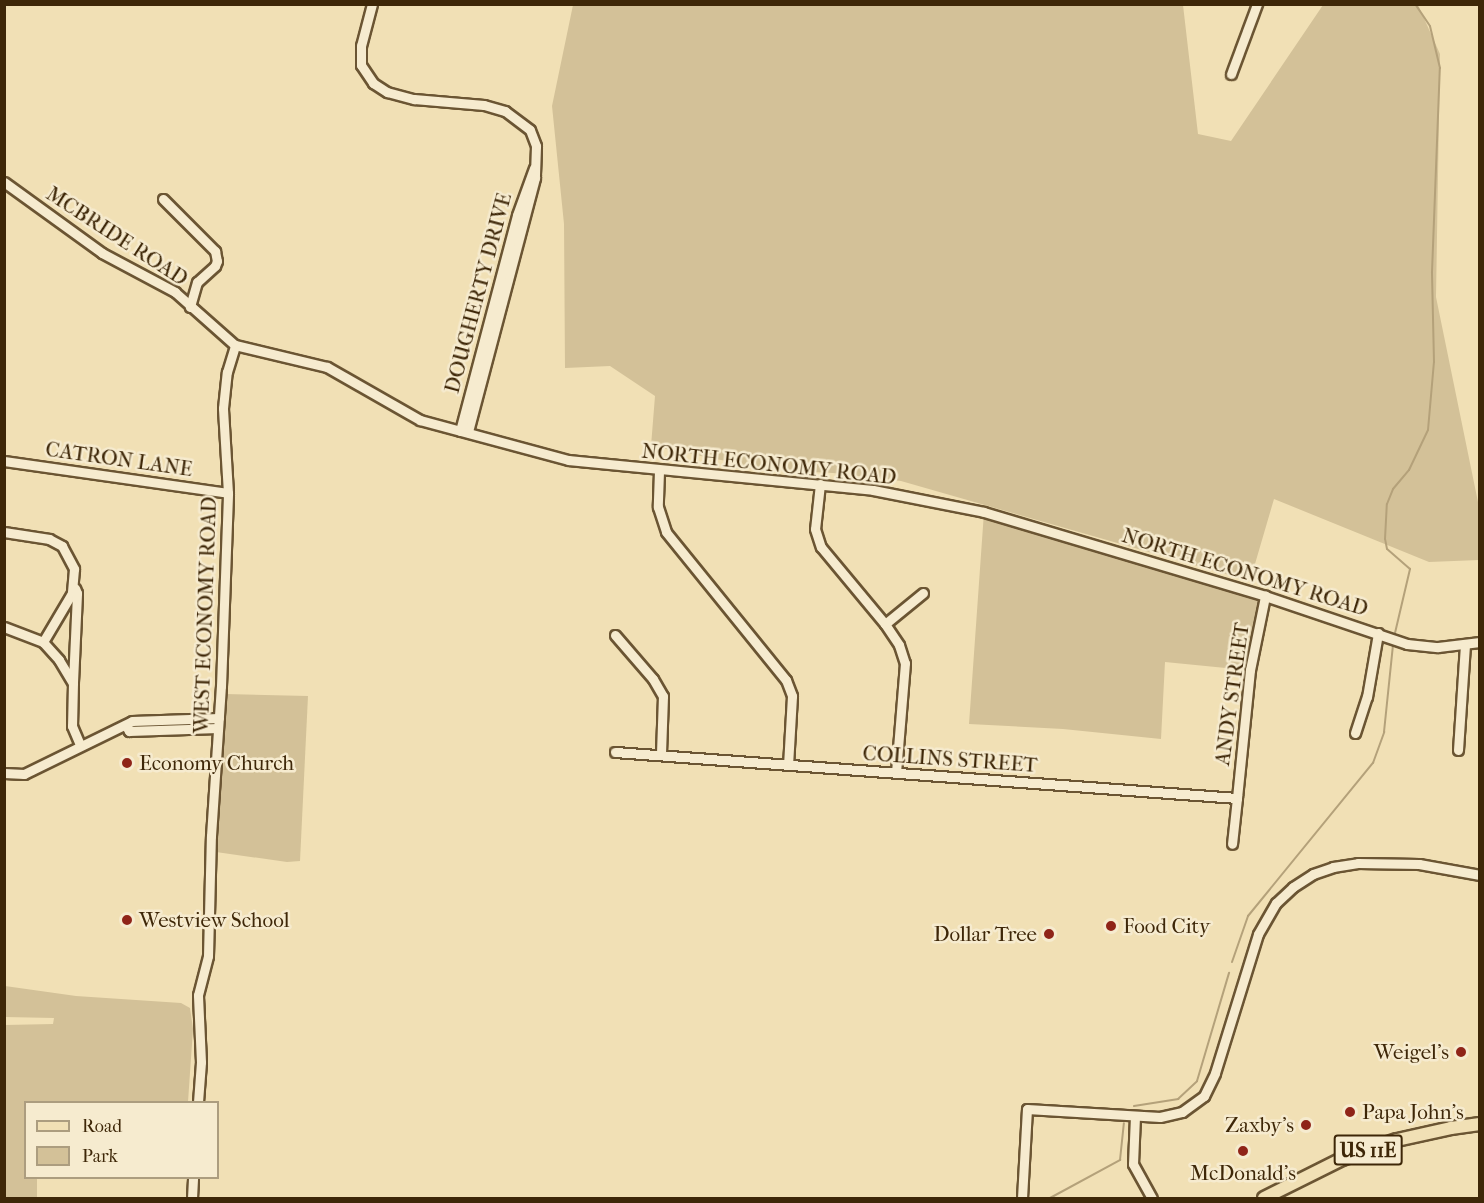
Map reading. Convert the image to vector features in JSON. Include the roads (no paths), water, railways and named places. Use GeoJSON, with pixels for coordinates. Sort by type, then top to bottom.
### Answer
{"type":"FeatureCollection","features":[{"type":"Feature","properties":{"kind":"main road","name":"US 11E"},"geometry":{"type":"LineString","coordinates":[[1264,1198],[1342,1159],[1408,1138],[1479,1124]]}},
{"type":"Feature","properties":{"kind":"street","name":"DOUGHERTY DRIVE"},"geometry":{"type":"LineString","coordinates":[[372,4],[361,64],[373,83],[387,92],[414,99],[484,105],[505,111],[530,130],[536,146],[535,166],[523,195],[464,432]]}},
{"type":"Feature","properties":{"kind":"street"},"geometry":{"type":"LineString","coordinates":[[1231,74],[1257,4]]}},
{"type":"Feature","properties":{"kind":"street","name":"MCBRIDE ROAD"},"geometry":{"type":"LineString","coordinates":[[4,182],[102,253],[175,292],[235,345]]}},
{"type":"Feature","properties":{"kind":"street"},"geometry":{"type":"LineString","coordinates":[[163,199],[215,251],[217,261],[215,266],[198,282],[190,307]]}},
{"type":"Feature","properties":{"kind":"street","name":"NORTH ECONOMY ROAD"},"geometry":{"type":"LineString","coordinates":[[235,345],[327,367],[420,420],[568,460],[659,471],[873,490],[984,512],[1265,596],[1407,644],[1438,647],[1479,642]]}},
{"type":"Feature","properties":{"kind":"street","name":"WEST ECONOMY ROAD"},"geometry":{"type":"LineString","coordinates":[[198,1101],[201,1062],[198,995],[208,956],[211,836],[219,723],[228,493],[223,408],[227,372],[235,345]]}},
{"type":"Feature","properties":{"kind":"street","name":"CATRON LANE"},"geometry":{"type":"LineString","coordinates":[[4,461],[228,493]]}},
{"type":"Feature","properties":{"kind":"street"},"geometry":{"type":"LineString","coordinates":[[659,471],[657,507],[666,532],[786,680],[792,696],[788,765]]}},
{"type":"Feature","properties":{"kind":"street"},"geometry":{"type":"LineString","coordinates":[[819,484],[815,529],[821,547],[885,624],[899,645],[905,663],[896,772]]}},
{"type":"Feature","properties":{"kind":"street"},"geometry":{"type":"LineString","coordinates":[[4,532],[49,538],[62,546],[74,569],[74,586],[77,593],[72,726],[80,745]]}},
{"type":"Feature","properties":{"kind":"street"},"geometry":{"type":"LineString","coordinates":[[43,642],[74,586]]}},
{"type":"Feature","properties":{"kind":"street"},"geometry":{"type":"LineString","coordinates":[[885,624],[923,593]]}},
{"type":"Feature","properties":{"kind":"street","name":"ANDY STREET"},"geometry":{"type":"LineString","coordinates":[[1237,798],[1250,670],[1265,596]]}},
{"type":"Feature","properties":{"kind":"street"},"geometry":{"type":"LineString","coordinates":[[4,627],[43,642],[59,660],[73,683]]}},
{"type":"Feature","properties":{"kind":"street"},"geometry":{"type":"LineString","coordinates":[[1355,733],[1367,697],[1378,633]]}},
{"type":"Feature","properties":{"kind":"street"},"geometry":{"type":"LineString","coordinates":[[615,635],[653,679],[663,696],[661,754]]}},
{"type":"Feature","properties":{"kind":"street"},"geometry":{"type":"LineString","coordinates":[[1458,750],[1465,645]]}},
{"type":"Feature","properties":{"kind":"street"},"geometry":{"type":"LineString","coordinates":[[4,773],[24,774],[80,745],[126,726],[129,731],[219,723]]}},
{"type":"Feature","properties":{"kind":"street","name":"COLLINS STREET"},"geometry":{"type":"LineString","coordinates":[[615,752],[1237,798]]}},
{"type":"Feature","properties":{"kind":"street"},"geometry":{"type":"LineString","coordinates":[[1232,844],[1237,798]]}},
{"type":"Feature","properties":{"kind":"street"},"geometry":{"type":"LineString","coordinates":[[1022,1198],[1027,1109],[1160,1117],[1182,1112],[1204,1096],[1215,1073],[1258,934],[1276,903],[1293,887],[1313,874],[1333,867],[1378,862],[1419,864],[1479,875]]}},
{"type":"Feature","properties":{"kind":"street"},"geometry":{"type":"LineString","coordinates":[[1135,1116],[1133,1164],[1152,1198]]}},
{"type":"Feature","properties":{"kind":"street"},"geometry":{"type":"LineString","coordinates":[[192,1198],[193,1179]]}},
{"type":"Feature","properties":{"kind":"waterway"},"geometry":{"type":"LineString","coordinates":[[1395,633],[1410,569],[1387,549],[1385,539],[1387,504],[1393,489],[1409,470],[1428,430],[1434,362],[1432,272],[1440,68],[1430,26],[1415,4]]}},
{"type":"Feature","properties":{"kind":"waterway"},"geometry":{"type":"LineString","coordinates":[[1232,962],[1248,916],[1373,763],[1384,732],[1393,645]]}},
{"type":"Feature","properties":{"kind":"waterway"},"geometry":{"type":"LineString","coordinates":[[1134,1106],[1178,1099],[1197,1081],[1229,973]]}},
{"type":"Feature","properties":{"kind":"waterway"},"geometry":{"type":"LineString","coordinates":[[1050,1198],[1120,1160],[1124,1123]]}},
{"type":"Feature","properties":{"kind":"place","name":"Economy Church"},"geometry":{"type":"Point","coordinates":[127,763]}},
{"type":"Feature","properties":{"kind":"place","name":"Westview School"},"geometry":{"type":"Point","coordinates":[127,920]}},
{"type":"Feature","properties":{"kind":"place","name":"Food City"},"geometry":{"type":"Point","coordinates":[1111,926]}},
{"type":"Feature","properties":{"kind":"place","name":"Dollar Tree"},"geometry":{"type":"Point","coordinates":[1049,934]}},
{"type":"Feature","properties":{"kind":"place","name":"Weigel's"},"geometry":{"type":"Point","coordinates":[1461,1052]}},
{"type":"Feature","properties":{"kind":"place","name":"Papa John's"},"geometry":{"type":"Point","coordinates":[1350,1112]}},
{"type":"Feature","properties":{"kind":"place","name":"Zaxby's"},"geometry":{"type":"Point","coordinates":[1306,1125]}},
{"type":"Feature","properties":{"kind":"place","name":"McDonald's"},"geometry":{"type":"Point","coordinates":[1243,1151]}}]}
